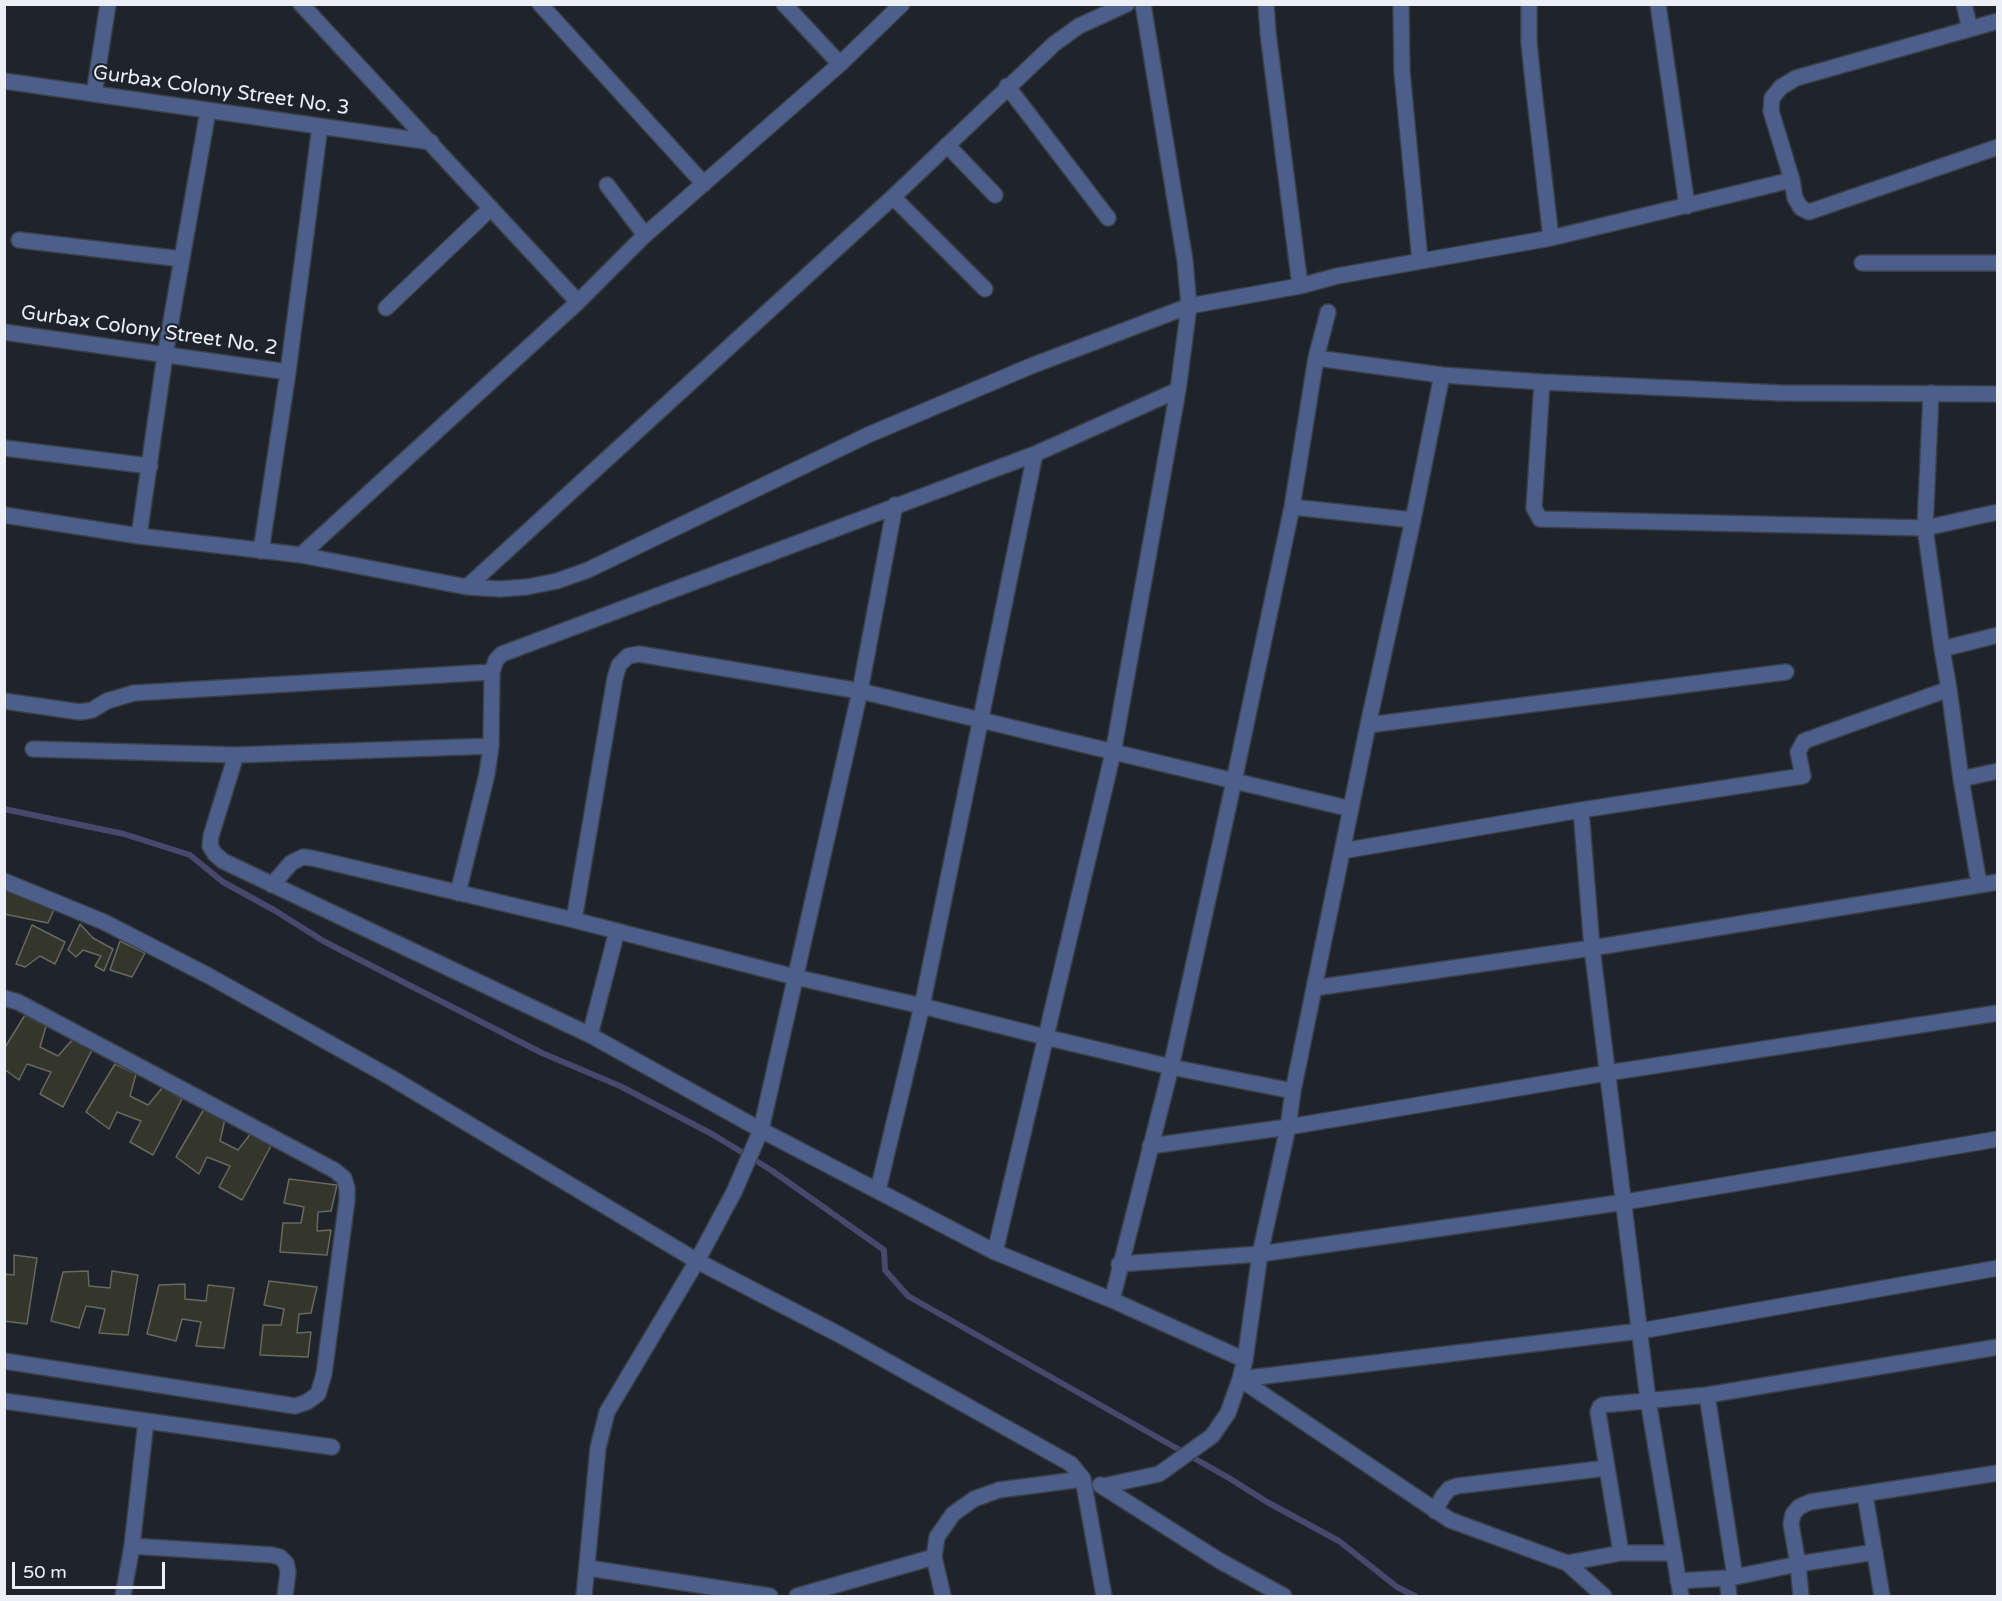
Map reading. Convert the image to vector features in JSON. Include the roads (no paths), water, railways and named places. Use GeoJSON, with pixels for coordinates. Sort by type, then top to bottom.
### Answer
{"type":"FeatureCollection","features":[{"type":"Feature","properties":{"kind":"street"},"geometry":{"type":"LineString","coordinates":[[94,94],[108,4]]}},
{"type":"Feature","properties":{"kind":"street"},"geometry":{"type":"LineString","coordinates":[[301,4],[578,302]]}},
{"type":"Feature","properties":{"kind":"street"},"geometry":{"type":"LineString","coordinates":[[540,4],[704,184]]}},
{"type":"Feature","properties":{"kind":"street"},"geometry":{"type":"LineString","coordinates":[[784,4],[840,64]]}},
{"type":"Feature","properties":{"kind":"street"},"geometry":{"type":"LineString","coordinates":[[301,555],[578,302],[645,235],[840,64],[902,4]]}},
{"type":"Feature","properties":{"kind":"street"},"geometry":{"type":"LineString","coordinates":[[468,587],[893,197],[1007,86],[1054,44],[1079,26],[1127,4]]}},
{"type":"Feature","properties":{"kind":"street"},"geometry":{"type":"LineString","coordinates":[[995,1251],[1113,753],[1178,390],[1189,306],[1185,261],[1143,4]]}},
{"type":"Feature","properties":{"kind":"street"},"geometry":{"type":"LineString","coordinates":[[1266,4],[1300,286]]}},
{"type":"Feature","properties":{"kind":"street"},"geometry":{"type":"LineString","coordinates":[[1401,4],[1402,72],[1420,261]]}},
{"type":"Feature","properties":{"kind":"street"},"geometry":{"type":"LineString","coordinates":[[1529,4],[1532,72],[1551,238]]}},
{"type":"Feature","properties":{"kind":"street"},"geometry":{"type":"LineString","coordinates":[[1658,4],[1687,206]]}},
{"type":"Feature","properties":{"kind":"street"},"geometry":{"type":"LineString","coordinates":[[1964,4],[1970,29]]}},
{"type":"Feature","properties":{"kind":"street"},"geometry":{"type":"LineString","coordinates":[[1998,21],[1796,78],[1781,87],[1772,98],[1770,111],[1792,180],[1795,198],[1801,208],[1809,212],[1998,147]]}},
{"type":"Feature","properties":{"kind":"street","name":"Gurbax Colony Street No. 3"},"geometry":{"type":"LineString","coordinates":[[4,81],[431,142]]}},
{"type":"Feature","properties":{"kind":"street"},"geometry":{"type":"LineString","coordinates":[[1007,86],[1108,218]]}},
{"type":"Feature","properties":{"kind":"street"},"geometry":{"type":"LineString","coordinates":[[140,536],[165,355],[208,111]]}},
{"type":"Feature","properties":{"kind":"street"},"geometry":{"type":"LineString","coordinates":[[261,550],[288,372],[320,126]]}},
{"type":"Feature","properties":{"kind":"street"},"geometry":{"type":"LineString","coordinates":[[947,146],[995,195]]}},
{"type":"Feature","properties":{"kind":"street"},"geometry":{"type":"LineString","coordinates":[[4,515],[140,536],[301,555],[468,587],[500,589],[527,587],[557,581],[588,570],[868,435],[1031,366],[1189,306],[1300,286],[1337,276],[1551,238],[1792,180]]}},
{"type":"Feature","properties":{"kind":"street"},"geometry":{"type":"LineString","coordinates":[[607,185],[645,235]]}},
{"type":"Feature","properties":{"kind":"street"},"geometry":{"type":"LineString","coordinates":[[893,197],[985,289]]}},
{"type":"Feature","properties":{"kind":"street"},"geometry":{"type":"LineString","coordinates":[[386,308],[491,208]]}},
{"type":"Feature","properties":{"kind":"street"},"geometry":{"type":"LineString","coordinates":[[19,240],[182,259]]}},
{"type":"Feature","properties":{"kind":"street"},"geometry":{"type":"LineString","coordinates":[[1862,262],[1998,263]]}},
{"type":"Feature","properties":{"kind":"street"},"geometry":{"type":"LineString","coordinates":[[1112,1300],[1119,1264],[1171,1067],[1234,781],[1292,507],[1316,358],[1328,312]]}},
{"type":"Feature","properties":{"kind":"street","name":"Gurbax Colony Street No. 2"},"geometry":{"type":"LineString","coordinates":[[4,332],[288,372]]}},
{"type":"Feature","properties":{"kind":"street"},"geometry":{"type":"LineString","coordinates":[[1316,358],[1442,375],[1542,382],[1781,393],[1998,394]]}},
{"type":"Feature","properties":{"kind":"street"},"geometry":{"type":"LineString","coordinates":[[1103,1486],[1159,1474],[1212,1436],[1228,1413],[1240,1379],[1245,1360],[1260,1254],[1288,1127],[1293,1091],[1350,809],[1442,375]]}},
{"type":"Feature","properties":{"kind":"street"},"geometry":{"type":"LineString","coordinates":[[1542,382],[1534,508],[1540,519],[1925,528],[1998,513]]}},
{"type":"Feature","properties":{"kind":"street"},"geometry":{"type":"LineString","coordinates":[[458,893],[487,774],[491,746],[492,672],[496,660],[502,654],[1035,454],[1178,390]]}},
{"type":"Feature","properties":{"kind":"street"},"geometry":{"type":"LineString","coordinates":[[1931,393],[1925,528],[1978,884]]}},
{"type":"Feature","properties":{"kind":"street"},"geometry":{"type":"LineString","coordinates":[[4,448],[150,466]]}},
{"type":"Feature","properties":{"kind":"street"},"geometry":{"type":"LineString","coordinates":[[878,1190],[922,1006],[1035,454]]}},
{"type":"Feature","properties":{"kind":"street"},"geometry":{"type":"LineString","coordinates":[[584,1596],[598,1448],[607,1412],[697,1261],[734,1192],[761,1130],[860,691],[896,506]]}},
{"type":"Feature","properties":{"kind":"street"},"geometry":{"type":"LineString","coordinates":[[1292,507],[1413,520]]}},
{"type":"Feature","properties":{"kind":"street"},"geometry":{"type":"LineString","coordinates":[[1942,649],[1998,635]]}},
{"type":"Feature","properties":{"kind":"street"},"geometry":{"type":"LineString","coordinates":[[573,920],[615,678],[619,665],[628,656],[639,654],[860,691],[1350,809]]}},
{"type":"Feature","properties":{"kind":"street"},"geometry":{"type":"LineString","coordinates":[[4,701],[80,712],[92,710],[107,701],[134,693],[492,672]]}},
{"type":"Feature","properties":{"kind":"street"},"geometry":{"type":"LineString","coordinates":[[1368,725],[1786,672]]}},
{"type":"Feature","properties":{"kind":"street"},"geometry":{"type":"LineString","coordinates":[[1342,851],[1581,810],[1803,776],[1798,752],[1804,741],[1949,689]]}},
{"type":"Feature","properties":{"kind":"street"},"geometry":{"type":"LineString","coordinates":[[33,749],[236,755],[491,746]]}},
{"type":"Feature","properties":{"kind":"street"},"geometry":{"type":"LineString","coordinates":[[236,755],[211,836],[210,846],[214,854],[223,861],[590,1035],[761,1130],[995,1251],[1112,1300],[1245,1360]]}},
{"type":"Feature","properties":{"kind":"street"},"geometry":{"type":"LineString","coordinates":[[1961,779],[1998,771]]}},
{"type":"Feature","properties":{"kind":"street"},"geometry":{"type":"LineString","coordinates":[[1581,810],[1592,948],[1648,1400],[1681,1596]]}},
{"type":"Feature","properties":{"kind":"street"},"geometry":{"type":"LineString","coordinates":[[272,885],[291,863],[303,857],[573,920],[795,977],[1171,1067],[1293,1091]]}},
{"type":"Feature","properties":{"kind":"street"},"geometry":{"type":"LineString","coordinates":[[4,881],[104,922],[209,976],[390,1077],[697,1261],[916,1377],[1071,1464],[1080,1475],[1103,1486],[1278,1595]]}},
{"type":"Feature","properties":{"kind":"street"},"geometry":{"type":"LineString","coordinates":[[1314,988],[1592,948],[1998,882]]}},
{"type":"Feature","properties":{"kind":"street"},"geometry":{"type":"LineString","coordinates":[[590,1035],[617,931]]}},
{"type":"Feature","properties":{"kind":"street"},"geometry":{"type":"LineString","coordinates":[[4,998],[18,1002],[334,1170],[344,1178],[347,1200],[324,1374],[318,1394],[307,1402],[295,1406],[4,1361]]}},
{"type":"Feature","properties":{"kind":"street"},"geometry":{"type":"LineString","coordinates":[[1150,1146],[1288,1127],[1607,1073],[1998,1013]]}},
{"type":"Feature","properties":{"kind":"street"},"geometry":{"type":"LineString","coordinates":[[1119,1264],[1260,1254],[1625,1202],[1998,1139]]}},
{"type":"Feature","properties":{"kind":"street"},"geometry":{"type":"LineString","coordinates":[[1240,1379],[1640,1331],[1998,1268]]}},
{"type":"Feature","properties":{"kind":"street"},"geometry":{"type":"LineString","coordinates":[[1621,1553],[1598,1412],[1603,1405],[1707,1395],[1998,1347]]}},
{"type":"Feature","properties":{"kind":"street"},"geometry":{"type":"LineString","coordinates":[[1240,1379],[1436,1511],[1461,1525],[1567,1563],[1604,1596]]}},
{"type":"Feature","properties":{"kind":"street"},"geometry":{"type":"LineString","coordinates":[[1707,1395],[1731,1577],[1729,1596]]}},
{"type":"Feature","properties":{"kind":"street"},"geometry":{"type":"LineString","coordinates":[[4,1401],[332,1447]]}},
{"type":"Feature","properties":{"kind":"street"},"geometry":{"type":"LineString","coordinates":[[123,1596],[132,1546],[146,1421]]}},
{"type":"Feature","properties":{"kind":"street"},"geometry":{"type":"LineString","coordinates":[[1436,1511],[1443,1496],[1449,1489],[1457,1486],[1607,1468]]}},
{"type":"Feature","properties":{"kind":"street"},"geometry":{"type":"LineString","coordinates":[[1801,1596],[1791,1524],[1793,1514],[1799,1507],[1810,1502],[1998,1473]]}},
{"type":"Feature","properties":{"kind":"street"},"geometry":{"type":"LineString","coordinates":[[943,1596],[934,1557],[937,1537],[952,1514],[974,1499],[999,1490],[1080,1475]]}},
{"type":"Feature","properties":{"kind":"street"},"geometry":{"type":"LineString","coordinates":[[1080,1475],[1104,1596]]}},
{"type":"Feature","properties":{"kind":"street"},"geometry":{"type":"LineString","coordinates":[[1865,1494],[1882,1596]]}},
{"type":"Feature","properties":{"kind":"street"},"geometry":{"type":"LineString","coordinates":[[132,1546],[280,1557],[286,1563],[288,1572],[285,1596]]}},
{"type":"Feature","properties":{"kind":"street"},"geometry":{"type":"LineString","coordinates":[[1678,1581],[1731,1577],[1875,1552]]}},
{"type":"Feature","properties":{"kind":"street"},"geometry":{"type":"LineString","coordinates":[[1567,1563],[1621,1553],[1674,1553]]}},
{"type":"Feature","properties":{"kind":"street"},"geometry":{"type":"LineString","coordinates":[[796,1596],[803,1596],[934,1557]]}},
{"type":"Feature","properties":{"kind":"street"},"geometry":{"type":"LineString","coordinates":[[588,1568],[770,1596]]}},
{"type":"Feature","properties":{"kind":"waterway"},"geometry":{"type":"LineString","coordinates":[[4,809],[124,834],[190,855],[223,882],[325,942],[542,1053],[620,1086],[712,1134],[771,1170],[884,1250],[885,1270],[908,1296],[1339,1541],[1397,1587],[1415,1596]]}}]}
